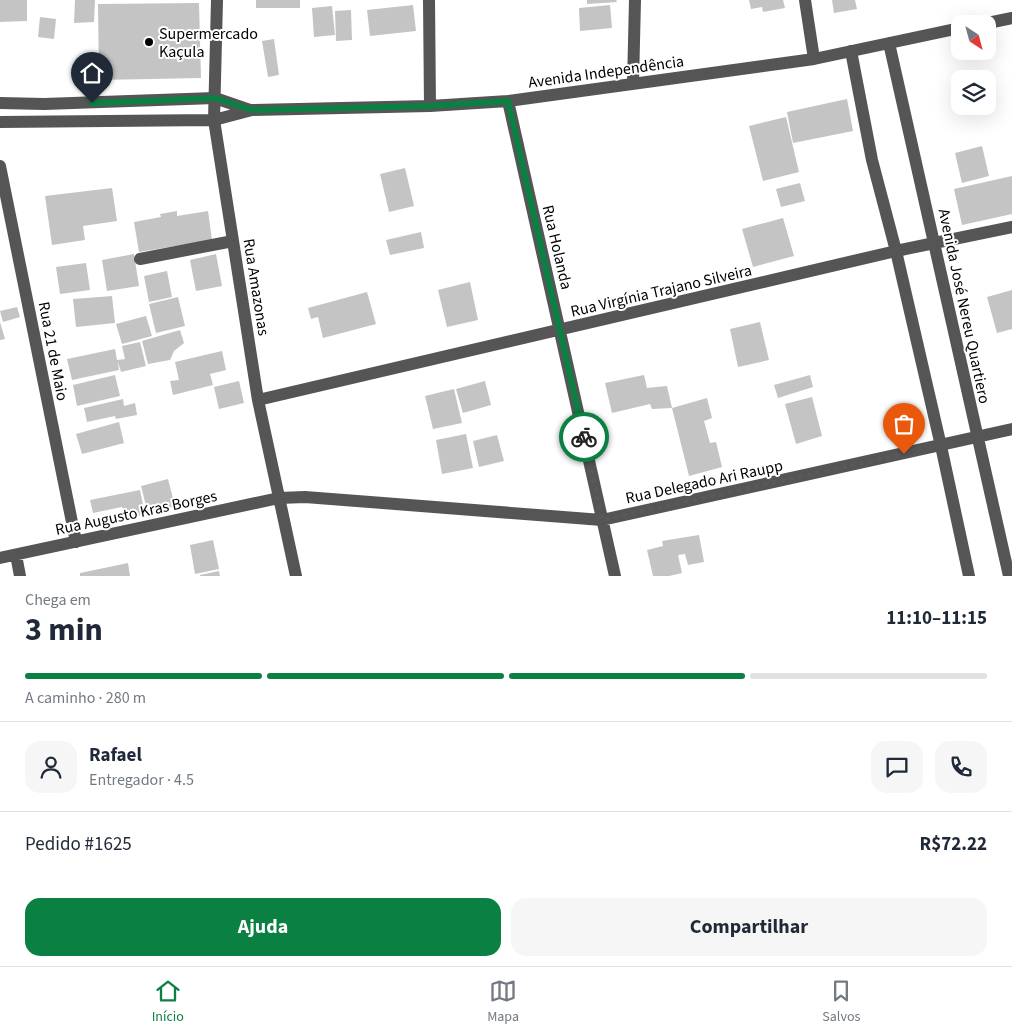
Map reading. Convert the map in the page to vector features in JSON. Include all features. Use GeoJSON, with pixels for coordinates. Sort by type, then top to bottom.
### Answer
{"type":"FeatureCollection","features":[{"type":"Feature","properties":{"kind":"street","name":"Rua Amazonas"},"geometry":{"type":"LineString","coordinates":[[217,0],[214,120],[258,400],[296,576]]}},
{"type":"Feature","properties":{"kind":"street"},"geometry":{"type":"LineString","coordinates":[[429,0],[430,106]]}},
{"type":"Feature","properties":{"kind":"street"},"geometry":{"type":"LineString","coordinates":[[634,84],[635,0]]}},
{"type":"Feature","properties":{"kind":"street"},"geometry":{"type":"LineString","coordinates":[[805,0],[814,59]]}},
{"type":"Feature","properties":{"kind":"street"},"geometry":{"type":"LineString","coordinates":[[996,21],[1012,18]]}},
{"type":"Feature","properties":{"kind":"street","name":"Avenida Independência"},"geometry":{"type":"LineString","coordinates":[[0,122],[152,119],[214,120],[252,110],[430,106],[508,101],[814,59],[951,30]]}},
{"type":"Feature","properties":{"kind":"street","name":"Avenida José Nereu Quartiero"},"geometry":{"type":"LineString","coordinates":[[888,43],[1009,576]]}},
{"type":"Feature","properties":{"kind":"street"},"geometry":{"type":"LineString","coordinates":[[850,51],[872,160],[896,252],[969,576]]}},
{"type":"Feature","properties":{"kind":"street","name":"Avenida Independência"},"geometry":{"type":"LineString","coordinates":[[0,103],[92,103],[215,98],[252,110]]}},
{"type":"Feature","properties":{"kind":"street","name":"Rua Holanda"},"geometry":{"type":"LineString","coordinates":[[508,101],[616,576]]}},
{"type":"Feature","properties":{"kind":"street"},"geometry":{"type":"LineString","coordinates":[[92,103],[92,121]]}},
{"type":"Feature","properties":{"kind":"street","name":"Rua 21 de Maio"},"geometry":{"type":"LineString","coordinates":[[0,166],[76,542]]}},
{"type":"Feature","properties":{"kind":"street","name":"Rua Virgínia Trajano Silveira"},"geometry":{"type":"LineString","coordinates":[[258,400],[896,252],[1012,227]]}},
{"type":"Feature","properties":{"kind":"street"},"geometry":{"type":"LineString","coordinates":[[140,259],[233,241]]}},
{"type":"Feature","properties":{"kind":"street","name":"Rua Delegado Ari Raupp"},"geometry":{"type":"LineString","coordinates":[[278,498],[305,497],[602,520],[1012,429]]}},
{"type":"Feature","properties":{"kind":"street","name":"Rua Augusto Kras Borges"},"geometry":{"type":"LineString","coordinates":[[0,558],[278,498]]}},
{"type":"Feature","properties":{"kind":"street"},"geometry":{"type":"LineString","coordinates":[[16,555],[20,576]]}},
{"type":"Feature","properties":{"kind":"building"},"geometry":{"type":"Polygon","coordinates":[[[0,0],[27,0],[27,21],[0,22],[0,0]]]}},
{"type":"Feature","properties":{"kind":"building"},"geometry":{"type":"Polygon","coordinates":[[[75,0],[95,0],[94,22],[74,23],[75,0]]]}},
{"type":"Feature","properties":{"kind":"building"},"geometry":{"type":"Polygon","coordinates":[[[256,0],[300,0],[300,8],[256,8],[256,0]]]}},
{"type":"Feature","properties":{"kind":"building"},"geometry":{"type":"Polygon","coordinates":[[[587,0],[616,0],[617,2],[587,4],[587,0]]]}},
{"type":"Feature","properties":{"kind":"building"},"geometry":{"type":"Polygon","coordinates":[[[749,0],[783,0],[785,8],[763,12],[762,7],[751,9],[749,0]]]}},
{"type":"Feature","properties":{"kind":"building"},"geometry":{"type":"Polygon","coordinates":[[[832,0],[855,0],[857,9],[834,13],[832,0]]]}},
{"type":"Feature","properties":{"kind":"building"},"geometry":{"type":"Polygon","coordinates":[[[199,3],[201,78],[99,80],[98,4],[199,3]]]}},
{"type":"Feature","properties":{"kind":"building"},"geometry":{"type":"Polygon","coordinates":[[[413,5],[416,31],[370,36],[367,10],[413,5]]]}},
{"type":"Feature","properties":{"kind":"building"},"geometry":{"type":"Polygon","coordinates":[[[610,5],[612,28],[580,31],[579,8],[610,5]]]}},
{"type":"Feature","properties":{"kind":"building"},"geometry":{"type":"Polygon","coordinates":[[[332,6],[335,35],[314,37],[312,8],[332,6]]]}},
{"type":"Feature","properties":{"kind":"building"},"geometry":{"type":"Polygon","coordinates":[[[351,10],[352,40],[336,41],[335,11],[351,10]]]}},
{"type":"Feature","properties":{"kind":"building"},"geometry":{"type":"Polygon","coordinates":[[[40,17],[56,19],[54,39],[38,37],[40,17]]]}},
{"type":"Feature","properties":{"kind":"building"},"geometry":{"type":"Polygon","coordinates":[[[274,39],[279,75],[268,77],[262,41],[274,39]]]}},
{"type":"Feature","properties":{"kind":"building"},"geometry":{"type":"Polygon","coordinates":[[[847,99],[853,131],[793,143],[787,112],[847,99]]]}},
{"type":"Feature","properties":{"kind":"building"},"geometry":{"type":"Polygon","coordinates":[[[786,117],[799,172],[763,181],[749,126],[786,117]]]}},
{"type":"Feature","properties":{"kind":"building"},"geometry":{"type":"Polygon","coordinates":[[[982,146],[989,176],[962,183],[955,153],[982,146]]]}},
{"type":"Feature","properties":{"kind":"building"},"geometry":{"type":"Polygon","coordinates":[[[405,168],[414,206],[389,212],[380,174],[405,168]]]}},
{"type":"Feature","properties":{"kind":"building"},"geometry":{"type":"Polygon","coordinates":[[[1012,176],[1012,214],[962,225],[954,189],[1012,176]]]}},
{"type":"Feature","properties":{"kind":"building"},"geometry":{"type":"Polygon","coordinates":[[[800,183],[805,201],[781,207],[776,189],[800,183]]]}},
{"type":"Feature","properties":{"kind":"building"},"geometry":{"type":"Polygon","coordinates":[[[112,188],[117,221],[83,226],[85,240],[52,245],[45,196],[112,188]]]}},
{"type":"Feature","properties":{"kind":"building"},"geometry":{"type":"Polygon","coordinates":[[[177,211],[177,216],[208,211],[212,240],[139,252],[134,222],[161,217],[160,214],[177,211]]]}},
{"type":"Feature","properties":{"kind":"building"},"geometry":{"type":"Polygon","coordinates":[[[783,218],[794,256],[753,267],[742,229],[783,218]]]}},
{"type":"Feature","properties":{"kind":"building"},"geometry":{"type":"Polygon","coordinates":[[[421,232],[424,248],[390,255],[386,240],[421,232]]]}},
{"type":"Feature","properties":{"kind":"building"},"geometry":{"type":"Polygon","coordinates":[[[134,254],[139,286],[107,291],[102,260],[134,254]]]}},
{"type":"Feature","properties":{"kind":"building"},"geometry":{"type":"Polygon","coordinates":[[[216,254],[222,286],[196,291],[190,260],[216,254]]]}},
{"type":"Feature","properties":{"kind":"building"},"geometry":{"type":"Polygon","coordinates":[[[86,263],[90,290],[60,294],[56,267],[86,263]]]}},
{"type":"Feature","properties":{"kind":"building"},"geometry":{"type":"Polygon","coordinates":[[[167,271],[172,297],[149,302],[144,276],[167,271]]]}},
{"type":"Feature","properties":{"kind":"building"},"geometry":{"type":"Polygon","coordinates":[[[470,282],[478,320],[447,327],[438,290],[470,282]]]}},
{"type":"Feature","properties":{"kind":"building"},"geometry":{"type":"Polygon","coordinates":[[[1012,290],[1012,329],[997,333],[987,297],[1012,290]]]}},
{"type":"Feature","properties":{"kind":"building"},"geometry":{"type":"Polygon","coordinates":[[[367,292],[376,324],[323,338],[318,317],[311,319],[308,308],[367,292]]]}},
{"type":"Feature","properties":{"kind":"building"},"geometry":{"type":"Polygon","coordinates":[[[112,296],[115,323],[76,327],[73,299],[112,296]]]}},
{"type":"Feature","properties":{"kind":"building"},"geometry":{"type":"Polygon","coordinates":[[[178,297],[185,326],[156,333],[149,304],[178,297]]]}},
{"type":"Feature","properties":{"kind":"building"},"geometry":{"type":"Polygon","coordinates":[[[17,307],[20,317],[3,322],[0,311],[17,307]]]}},
{"type":"Feature","properties":{"kind":"building"},"geometry":{"type":"Polygon","coordinates":[[[146,316],[152,336],[122,344],[116,324],[146,316]]]}},
{"type":"Feature","properties":{"kind":"building"},"geometry":{"type":"Polygon","coordinates":[[[0,322],[5,339],[0,340],[0,322]]]}},
{"type":"Feature","properties":{"kind":"building"},"geometry":{"type":"Polygon","coordinates":[[[760,322],[769,360],[738,367],[730,329],[760,322]]]}},
{"type":"Feature","properties":{"kind":"building"},"geometry":{"type":"Polygon","coordinates":[[[180,330],[184,343],[174,351],[170,360],[148,364],[142,341],[180,330]]]}},
{"type":"Feature","properties":{"kind":"building"},"geometry":{"type":"Polygon","coordinates":[[[140,342],[146,366],[121,372],[118,362],[119,370],[72,380],[67,359],[115,349],[117,360],[125,359],[122,346],[140,342]]]}},
{"type":"Feature","properties":{"kind":"building"},"geometry":{"type":"Polygon","coordinates":[[[222,351],[226,370],[210,374],[213,385],[173,395],[170,381],[179,380],[175,362],[222,351]]]}},
{"type":"Feature","properties":{"kind":"building"},"geometry":{"type":"Polygon","coordinates":[[[115,375],[120,396],[77,406],[73,385],[115,375]]]}},
{"type":"Feature","properties":{"kind":"building"},"geometry":{"type":"Polygon","coordinates":[[[644,375],[647,388],[667,386],[672,408],[652,409],[650,404],[612,413],[605,383],[644,375]]]}},
{"type":"Feature","properties":{"kind":"building"},"geometry":{"type":"Polygon","coordinates":[[[810,375],[813,387],[778,398],[774,385],[810,375]]]}},
{"type":"Feature","properties":{"kind":"building"},"geometry":{"type":"Polygon","coordinates":[[[239,381],[244,403],[219,409],[214,387],[239,381]]]}},
{"type":"Feature","properties":{"kind":"building"},"geometry":{"type":"Polygon","coordinates":[[[485,381],[491,405],[463,413],[456,389],[485,381]]]}},
{"type":"Feature","properties":{"kind":"building"},"geometry":{"type":"Polygon","coordinates":[[[454,389],[462,423],[433,429],[425,396],[454,389]]]}},
{"type":"Feature","properties":{"kind":"building"},"geometry":{"type":"Polygon","coordinates":[[[812,397],[822,436],[796,444],[785,404],[812,397]]]}},
{"type":"Feature","properties":{"kind":"building"},"geometry":{"type":"Polygon","coordinates":[[[707,398],[712,418],[704,421],[710,443],[716,442],[722,467],[689,476],[672,408],[707,398]]]}},
{"type":"Feature","properties":{"kind":"building"},"geometry":{"type":"Polygon","coordinates":[[[123,399],[124,406],[135,403],[137,415],[116,419],[115,416],[87,422],[84,408],[123,399]]]}},
{"type":"Feature","properties":{"kind":"building"},"geometry":{"type":"Polygon","coordinates":[[[119,422],[124,443],[82,454],[76,434],[119,422]]]}},
{"type":"Feature","properties":{"kind":"building"},"geometry":{"type":"Polygon","coordinates":[[[466,434],[473,468],[442,474],[436,440],[466,434]]]}},
{"type":"Feature","properties":{"kind":"building"},"geometry":{"type":"Polygon","coordinates":[[[497,435],[504,461],[479,467],[473,441],[497,435]]]}},
{"type":"Feature","properties":{"kind":"building"},"geometry":{"type":"Polygon","coordinates":[[[168,479],[175,506],[148,514],[141,486],[168,479]]]}},
{"type":"Feature","properties":{"kind":"building"},"geometry":{"type":"Polygon","coordinates":[[[140,490],[145,514],[125,519],[122,507],[93,513],[90,500],[140,490]]]}},
{"type":"Feature","properties":{"kind":"building"},"geometry":{"type":"Polygon","coordinates":[[[699,535],[704,562],[688,565],[685,554],[678,555],[682,573],[669,576],[653,576],[647,550],[663,546],[662,541],[699,535]]]}},
{"type":"Feature","properties":{"kind":"building"},"geometry":{"type":"Polygon","coordinates":[[[213,540],[219,569],[195,574],[190,545],[213,540]]]}},
{"type":"Feature","properties":{"kind":"building"},"geometry":{"type":"Polygon","coordinates":[[[128,563],[130,576],[80,576],[80,573],[128,563]]]}},
{"type":"Feature","properties":{"kind":"building"},"geometry":{"type":"Polygon","coordinates":[[[219,571],[220,576],[200,576],[200,575],[219,571]]]}},
{"type":"Feature","properties":{"kind":"way so far"},"geometry":{"type":"LineString","coordinates":[[584,437],[602,520],[904,454]]}},
{"type":"Feature","properties":{"kind":"place","name":"Supermercado Kaçula"},"geometry":{"type":"Point","coordinates":[149,42]}},
{"type":"Feature","properties":{"kind":"route"},"geometry":{"type":"LineString","coordinates":[[92,103],[215,98],[252,110],[430,106],[508,101],[584,437]]}}]}
